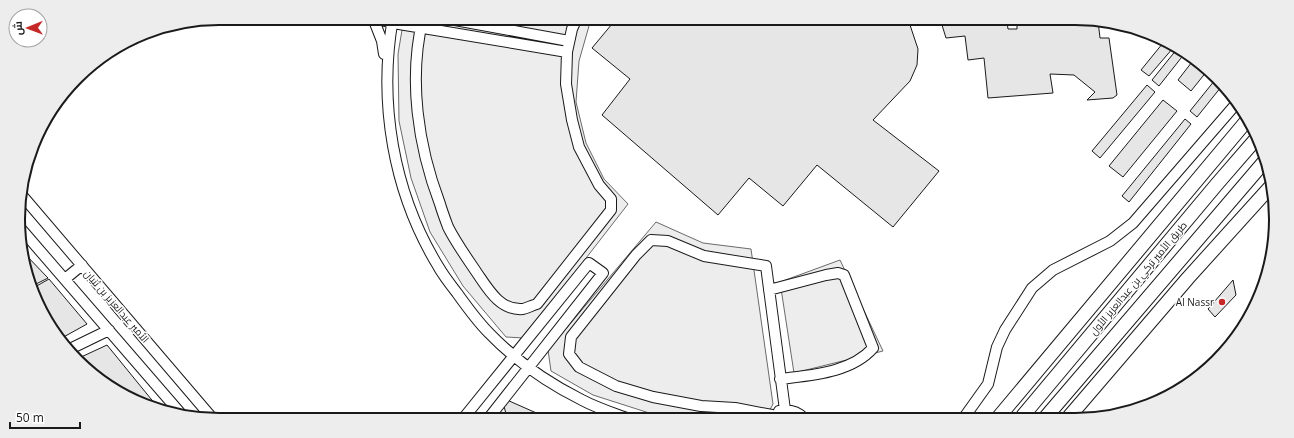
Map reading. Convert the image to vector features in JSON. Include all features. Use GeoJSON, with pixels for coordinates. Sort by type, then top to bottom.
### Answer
{"type":"FeatureCollection","features":[{"type":"Feature","properties":{"kind":"main road"},"geometry":{"type":"LineString","coordinates":[[1001,413],[1244,124]]}},
{"type":"Feature","properties":{"kind":"main road"},"geometry":{"type":"LineString","coordinates":[[1179,203],[1248,131]]}},
{"type":"Feature","properties":{"kind":"main road","name":"طريق الأمير تركي بن عبدالعزيز الأول"},"geometry":{"type":"LineString","coordinates":[[1025,413],[1253,143]]}},
{"type":"Feature","properties":{"kind":"main road","name":"طريق الأمير تركي بن عبدالعزيز الأول"},"geometry":{"type":"LineString","coordinates":[[1050,413],[1261,165]]}},
{"type":"Feature","properties":{"kind":"main road"},"geometry":{"type":"LineString","coordinates":[[1232,229],[1265,180]]}},
{"type":"Feature","properties":{"kind":"main road"},"geometry":{"type":"LineString","coordinates":[[1072,413],[1184,283],[1267,191]]}},
{"type":"Feature","properties":{"kind":"street"},"geometry":{"type":"LineString","coordinates":[[376,25],[382,41],[387,79]]}},
{"type":"Feature","properties":{"kind":"street"},"geometry":{"type":"LineString","coordinates":[[392,25],[388,51],[387,79],[388,107],[396,161],[412,215],[438,266],[470,311],[488,333],[513,355],[530,368],[582,400],[615,413]]}},
{"type":"Feature","properties":{"kind":"street"},"geometry":{"type":"LineString","coordinates":[[422,25],[416,71],[416,96],[422,144],[432,184],[448,226],[472,266],[494,298],[510,308],[523,309],[537,304],[611,210],[611,199],[599,185],[579,147],[572,120],[566,84],[567,52],[574,25]]}},
{"type":"Feature","properties":{"kind":"street"},"geometry":{"type":"LineString","coordinates":[[432,25],[567,52]]}},
{"type":"Feature","properties":{"kind":"street"},"geometry":{"type":"LineString","coordinates":[[482,25],[570,41]]}},
{"type":"Feature","properties":{"kind":"street"},"geometry":{"type":"LineString","coordinates":[[967,413],[988,384],[997,347],[1004,330],[1032,288],[1053,270],[1110,241],[1133,223],[1233,107]]}},
{"type":"Feature","properties":{"kind":"street","name":"الأمير عبدالعزيز بن ثنيان"},"geometry":{"type":"LineString","coordinates":[[26,200],[209,413]]}},
{"type":"Feature","properties":{"kind":"street"},"geometry":{"type":"LineString","coordinates":[[754,413],[735,408],[701,406],[653,397],[616,386],[579,367],[569,354],[571,337],[636,256],[651,240],[668,241],[704,256],[766,266],[785,410]]}},
{"type":"Feature","properties":{"kind":"street"},"geometry":{"type":"LineString","coordinates":[[28,244],[65,279],[176,408]]}},
{"type":"Feature","properties":{"kind":"street"},"geometry":{"type":"LineString","coordinates":[[467,413],[589,263],[603,273],[493,413]]}},
{"type":"Feature","properties":{"kind":"street"},"geometry":{"type":"LineString","coordinates":[[65,279],[82,265]]}},
{"type":"Feature","properties":{"kind":"street"},"geometry":{"type":"LineString","coordinates":[[769,290],[826,275],[838,273],[844,275],[873,348],[866,356],[845,367],[812,375],[780,379]]}},
{"type":"Feature","properties":{"kind":"street"},"geometry":{"type":"LineString","coordinates":[[73,347],[109,330]]}},
{"type":"Feature","properties":{"kind":"street"},"geometry":{"type":"LineString","coordinates":[[779,413],[785,410],[797,413]]}},
{"type":"Feature","properties":{"kind":"shaded area"},"geometry":{"type":"Polygon","coordinates":[[[403,25],[590,25],[579,61],[576,102],[586,143],[604,179],[628,204],[524,338],[506,337],[463,286],[430,232],[411,178],[399,121],[398,54],[403,25]]]}},
{"type":"Feature","properties":{"kind":"shaded area"},"geometry":{"type":"Polygon","coordinates":[[[656,222],[703,243],[751,249],[773,404],[768,413],[649,413],[593,395],[551,371],[548,350],[656,222]]]}},
{"type":"Feature","properties":{"kind":"shaded area"},"geometry":{"type":"Polygon","coordinates":[[[840,260],[883,351],[794,373],[780,282],[840,260]]]}},
{"type":"Feature","properties":{"kind":"building"},"geometry":{"type":"Polygon","coordinates":[[[611,25],[910,25],[918,49],[917,65],[910,81],[873,120],[939,171],[893,227],[817,165],[783,206],[749,178],[718,215],[602,115],[630,79],[592,48],[611,25]]]}},
{"type":"Feature","properties":{"kind":"building"},"geometry":{"type":"Polygon","coordinates":[[[942,25],[1007,25],[1008,29],[1017,29],[1017,25],[1088,25],[1099,27],[1100,38],[1109,38],[1117,95],[1113,98],[1087,100],[1095,92],[1074,75],[1050,74],[1053,93],[988,98],[984,58],[968,60],[965,36],[946,38],[942,25]]]}},
{"type":"Feature","properties":{"kind":"building"},"geometry":{"type":"Polygon","coordinates":[[[1161,45],[1171,50],[1149,76],[1141,70],[1161,45]]]}},
{"type":"Feature","properties":{"kind":"building"},"geometry":{"type":"Polygon","coordinates":[[[1174,52],[1182,57],[1159,86],[1152,80],[1174,52]]]}},
{"type":"Feature","properties":{"kind":"building"},"geometry":{"type":"Polygon","coordinates":[[[1191,63],[1204,74],[1191,91],[1178,80],[1191,63]]]}},
{"type":"Feature","properties":{"kind":"building"},"geometry":{"type":"Polygon","coordinates":[[[1213,83],[1219,89],[1197,117],[1190,111],[1213,83]]]}},
{"type":"Feature","properties":{"kind":"building"},"geometry":{"type":"Polygon","coordinates":[[[1147,85],[1155,92],[1100,158],[1092,151],[1147,85]]]}},
{"type":"Feature","properties":{"kind":"building"},"geometry":{"type":"Polygon","coordinates":[[[1163,100],[1177,111],[1123,177],[1109,166],[1163,100]]]}},
{"type":"Feature","properties":{"kind":"building"},"geometry":{"type":"Polygon","coordinates":[[[1185,119],[1191,124],[1129,202],[1122,196],[1185,119]]]}},
{"type":"Feature","properties":{"kind":"building"},"geometry":{"type":"Polygon","coordinates":[[[29,259],[48,278],[36,284],[29,259]]]}},
{"type":"Feature","properties":{"kind":"building"},"geometry":{"type":"Polygon","coordinates":[[[49,279],[87,324],[65,336],[45,305],[37,286],[49,279]]]}},
{"type":"Feature","properties":{"kind":"building","name":"Al Nassr"},"geometry":{"type":"Polygon","coordinates":[[[1233,280],[1236,295],[1215,317],[1208,309],[1233,280]]]}},
{"type":"Feature","properties":{"kind":"building"},"geometry":{"type":"Polygon","coordinates":[[[107,345],[153,401],[133,393],[111,380],[82,356],[107,345]]]}},
{"type":"Feature","properties":{"kind":"building"},"geometry":{"type":"Polygon","coordinates":[[[507,400],[536,413],[506,413],[504,406],[507,400]]]}},
{"type":"Feature","properties":{"kind":"place","name":"Al Nassr"},"geometry":{"type":"Point","coordinates":[1222,302]}}]}
